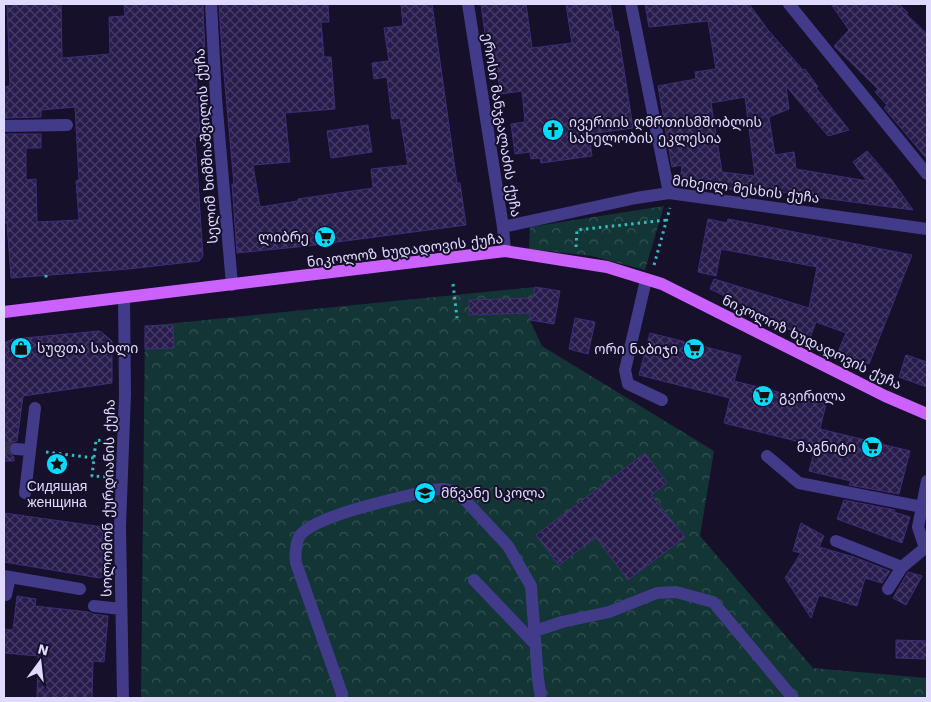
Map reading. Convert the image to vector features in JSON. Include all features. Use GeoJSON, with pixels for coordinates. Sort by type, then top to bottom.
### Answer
{"type":"FeatureCollection","features":[{"type":"Feature","properties":{"kind":"main road","name":"ნიკოლოზ ხუდადოვის ქუჩა"},"geometry":{"type":"LineString","coordinates":[[4,312],[504,251],[607,267],[649,277],[885,396],[927,414]]}},
{"type":"Feature","properties":{"kind":"street","name":"სელიმ ხიმშიაშვილის ქუჩა"},"geometry":{"type":"LineString","coordinates":[[211,4],[216,98],[232,285]]}},
{"type":"Feature","properties":{"kind":"street","name":"ეროსი მანჯგალაძის ქუჩა"},"geometry":{"type":"LineString","coordinates":[[468,4],[503,227],[504,251]]}},
{"type":"Feature","properties":{"kind":"street"},"geometry":{"type":"LineString","coordinates":[[631,4],[672,193]]}},
{"type":"Feature","properties":{"kind":"street"},"geometry":{"type":"LineString","coordinates":[[789,4],[927,174]]}},
{"type":"Feature","properties":{"kind":"street"},"geometry":{"type":"LineString","coordinates":[[4,126],[67,125]]}},
{"type":"Feature","properties":{"kind":"street","name":"მიხეილ მესხის ქუჩა"},"geometry":{"type":"LineString","coordinates":[[503,227],[636,198],[672,193],[927,229]]}},
{"type":"Feature","properties":{"kind":"street"},"geometry":{"type":"LineString","coordinates":[[649,277],[625,370],[628,384],[662,400]]}},
{"type":"Feature","properties":{"kind":"street","name":"სოლომონ ქურდიანის ქუჩა"},"geometry":{"type":"LineString","coordinates":[[123,698],[120,526],[125,394],[124,298]]}},
{"type":"Feature","properties":{"kind":"street"},"geometry":{"type":"LineString","coordinates":[[25,493],[35,408]]}},
{"type":"Feature","properties":{"kind":"street"},"geometry":{"type":"LineString","coordinates":[[16,449],[30,450]]}},
{"type":"Feature","properties":{"kind":"street"},"geometry":{"type":"LineString","coordinates":[[767,456],[799,483],[923,511]]}},
{"type":"Feature","properties":{"kind":"street"},"geometry":{"type":"LineString","coordinates":[[888,589],[902,567],[926,548],[918,527],[923,511],[927,481]]}},
{"type":"Feature","properties":{"kind":"street"},"geometry":{"type":"LineString","coordinates":[[342,698],[296,563],[295,549],[300,536],[315,525],[334,516],[431,490],[443,489],[453,491],[466,501],[508,546],[531,586],[541,698]]}},
{"type":"Feature","properties":{"kind":"street"},"geometry":{"type":"LineString","coordinates":[[836,541],[902,567]]}},
{"type":"Feature","properties":{"kind":"street"},"geometry":{"type":"LineString","coordinates":[[6,595],[7,576],[80,589]]}},
{"type":"Feature","properties":{"kind":"street"},"geometry":{"type":"LineString","coordinates":[[474,580],[536,645]]}},
{"type":"Feature","properties":{"kind":"street"},"geometry":{"type":"LineString","coordinates":[[535,631],[562,622],[609,612],[657,593],[676,592],[713,602],[793,698]]}},
{"type":"Feature","properties":{"kind":"street"},"geometry":{"type":"LineString","coordinates":[[94,606],[122,609]]}},
{"type":"Feature","properties":{"kind":"path"},"geometry":{"type":"LineString","coordinates":[[649,277],[667,220],[672,193]]}},
{"type":"Feature","properties":{"kind":"path"},"geometry":{"type":"LineString","coordinates":[[576,248],[577,230],[667,220]]}},
{"type":"Feature","properties":{"kind":"path"},"geometry":{"type":"LineString","coordinates":[[453,284],[457,318]]}},
{"type":"Feature","properties":{"kind":"path"},"geometry":{"type":"LineString","coordinates":[[99,477],[92,476],[96,440],[104,440]]}},
{"type":"Feature","properties":{"kind":"path"},"geometry":{"type":"LineString","coordinates":[[30,450],[94,458]]}},
{"type":"Feature","properties":{"kind":"green space"},"geometry":{"type":"Polygon","coordinates":[[[664,206],[645,270],[592,256],[529,249],[530,227],[664,206]]]}},
{"type":"Feature","properties":{"kind":"green space","name":"მწვანე სკოლა"},"geometry":{"type":"Polygon","coordinates":[[[535,287],[530,320],[542,346],[714,451],[700,536],[813,668],[927,678],[927,698],[141,698],[145,326],[535,287]]]}},
{"type":"Feature","properties":{"kind":"building"},"geometry":{"type":"Polygon","coordinates":[[[7,4],[61,4],[62,58],[110,54],[109,17],[125,16],[124,4],[203,4],[205,53],[195,54],[200,136],[195,137],[203,256],[199,261],[128,269],[11,278],[7,223],[4,223],[4,134],[41,134],[41,148],[26,148],[26,180],[36,179],[37,222],[79,220],[76,181],[79,180],[75,107],[41,110],[41,117],[4,118],[4,87],[10,86],[7,4]]]}},
{"type":"Feature","properties":{"kind":"building"},"geometry":{"type":"Polygon","coordinates":[[[219,4],[328,4],[329,22],[321,22],[324,57],[331,57],[335,109],[285,113],[290,162],[253,165],[260,207],[298,201],[298,199],[373,188],[371,169],[408,165],[400,118],[392,119],[387,77],[374,79],[372,63],[389,61],[384,28],[403,26],[401,4],[432,4],[457,183],[460,183],[466,225],[307,246],[237,253],[232,184],[234,184],[219,4]]]}},
{"type":"Feature","properties":{"kind":"building"},"geometry":{"type":"Polygon","coordinates":[[[481,4],[526,4],[532,48],[572,43],[566,4],[610,4],[615,32],[618,31],[633,128],[589,134],[592,156],[541,163],[540,158],[531,159],[530,152],[515,154],[511,124],[525,122],[522,91],[500,94],[497,69],[490,70],[481,4]]]}},
{"type":"Feature","properties":{"kind":"building"},"geometry":{"type":"Polygon","coordinates":[[[645,4],[749,4],[768,30],[803,70],[805,69],[818,87],[816,88],[849,130],[828,136],[786,86],[789,109],[769,117],[775,155],[794,152],[796,169],[867,181],[853,162],[867,151],[891,179],[913,210],[800,195],[800,192],[756,193],[680,182],[682,165],[672,167],[658,86],[696,79],[695,72],[716,69],[708,21],[649,27],[645,4]],[[745,97],[711,103],[722,172],[755,176],[745,97]]]}},
{"type":"Feature","properties":{"kind":"building"},"geometry":{"type":"Polygon","coordinates":[[[831,4],[899,4],[908,13],[906,14],[927,34],[927,159],[884,108],[887,105],[875,92],[878,89],[834,46],[849,30],[831,4]]]}},
{"type":"Feature","properties":{"kind":"building"},"geometry":{"type":"Polygon","coordinates":[[[368,125],[372,152],[331,158],[327,131],[368,125]]]}},
{"type":"Feature","properties":{"kind":"building"},"geometry":{"type":"Polygon","coordinates":[[[708,219],[727,223],[728,219],[912,255],[869,364],[838,352],[846,333],[816,322],[810,338],[783,327],[784,324],[710,289],[714,279],[809,308],[817,267],[721,249],[716,276],[698,272],[708,219]]]}},
{"type":"Feature","properties":{"kind":"building"},"geometry":{"type":"Polygon","coordinates":[[[535,287],[560,291],[554,324],[530,320],[531,313],[469,315],[469,300],[533,298],[535,287]]]}},
{"type":"Feature","properties":{"kind":"building"},"geometry":{"type":"Polygon","coordinates":[[[575,318],[595,322],[588,354],[569,349],[575,318]]]}},
{"type":"Feature","properties":{"kind":"building"},"geometry":{"type":"Polygon","coordinates":[[[173,325],[174,348],[145,349],[145,326],[173,325]]]}},
{"type":"Feature","properties":{"kind":"building"},"geometry":{"type":"Polygon","coordinates":[[[100,331],[112,341],[112,383],[23,396],[17,441],[12,442],[8,448],[9,453],[14,457],[14,461],[4,461],[4,343],[13,339],[100,331]]]}},
{"type":"Feature","properties":{"kind":"building"},"geometry":{"type":"Polygon","coordinates":[[[650,333],[741,356],[734,381],[826,404],[820,429],[910,451],[899,494],[849,485],[851,481],[809,471],[816,446],[724,423],[730,398],[639,375],[650,333]]]}},
{"type":"Feature","properties":{"kind":"building"},"geometry":{"type":"Polygon","coordinates":[[[906,355],[927,362],[927,387],[899,377],[906,355]]]}},
{"type":"Feature","properties":{"kind":"building"},"geometry":{"type":"Polygon","coordinates":[[[645,453],[667,483],[651,495],[685,537],[628,580],[596,537],[559,565],[536,535],[645,453]]]}},
{"type":"Feature","properties":{"kind":"building"},"geometry":{"type":"Polygon","coordinates":[[[844,500],[895,510],[894,512],[910,517],[902,543],[837,519],[844,500]]]}},
{"type":"Feature","properties":{"kind":"building"},"geometry":{"type":"Polygon","coordinates":[[[4,513],[103,527],[102,539],[111,541],[109,572],[100,578],[4,562],[4,513]]]}},
{"type":"Feature","properties":{"kind":"building"},"geometry":{"type":"Polygon","coordinates":[[[801,523],[824,536],[819,547],[854,557],[890,571],[882,583],[865,578],[857,606],[819,595],[811,618],[785,578],[801,553],[793,551],[801,523]]]}},
{"type":"Feature","properties":{"kind":"building"},"geometry":{"type":"Polygon","coordinates":[[[908,572],[922,576],[906,605],[893,598],[908,572]]]}},
{"type":"Feature","properties":{"kind":"building"},"geometry":{"type":"Polygon","coordinates":[[[17,596],[36,599],[35,606],[108,616],[104,662],[93,661],[92,698],[37,698],[38,656],[4,653],[4,629],[13,630],[17,596]]]}},
{"type":"Feature","properties":{"kind":"building"},"geometry":{"type":"Polygon","coordinates":[[[896,640],[927,641],[927,659],[896,658],[896,640]]]}},
{"type":"Feature","properties":{"kind":"tunnel"},"geometry":{"type":"LineString","coordinates":[[4,447],[16,449]]}},
{"type":"Feature","properties":{"kind":"place","name":"ივერიის ღმრთისმშობლის სახელობის ეკლესია"},"geometry":{"type":"Point","coordinates":[553,130]}},
{"type":"Feature","properties":{"kind":"place","name":"ლიბრე"},"geometry":{"type":"Point","coordinates":[325,237]}},
{"type":"Feature","properties":{"kind":"place","name":"სუფთა სახლი"},"geometry":{"type":"Point","coordinates":[21,348]}},
{"type":"Feature","properties":{"kind":"place","name":"ორი ნაბიჯი"},"geometry":{"type":"Point","coordinates":[694,349]}},
{"type":"Feature","properties":{"kind":"place","name":"გვირილა"},"geometry":{"type":"Point","coordinates":[763,396]}},
{"type":"Feature","properties":{"kind":"place","name":"მაგნიტი"},"geometry":{"type":"Point","coordinates":[872,447]}},
{"type":"Feature","properties":{"kind":"place","name":"Сидящая женщина"},"geometry":{"type":"Point","coordinates":[57,464]}},
{"type":"Feature","properties":{"kind":"place","name":"მწვანე სკოლა"},"geometry":{"type":"Point","coordinates":[425,493]}}]}
